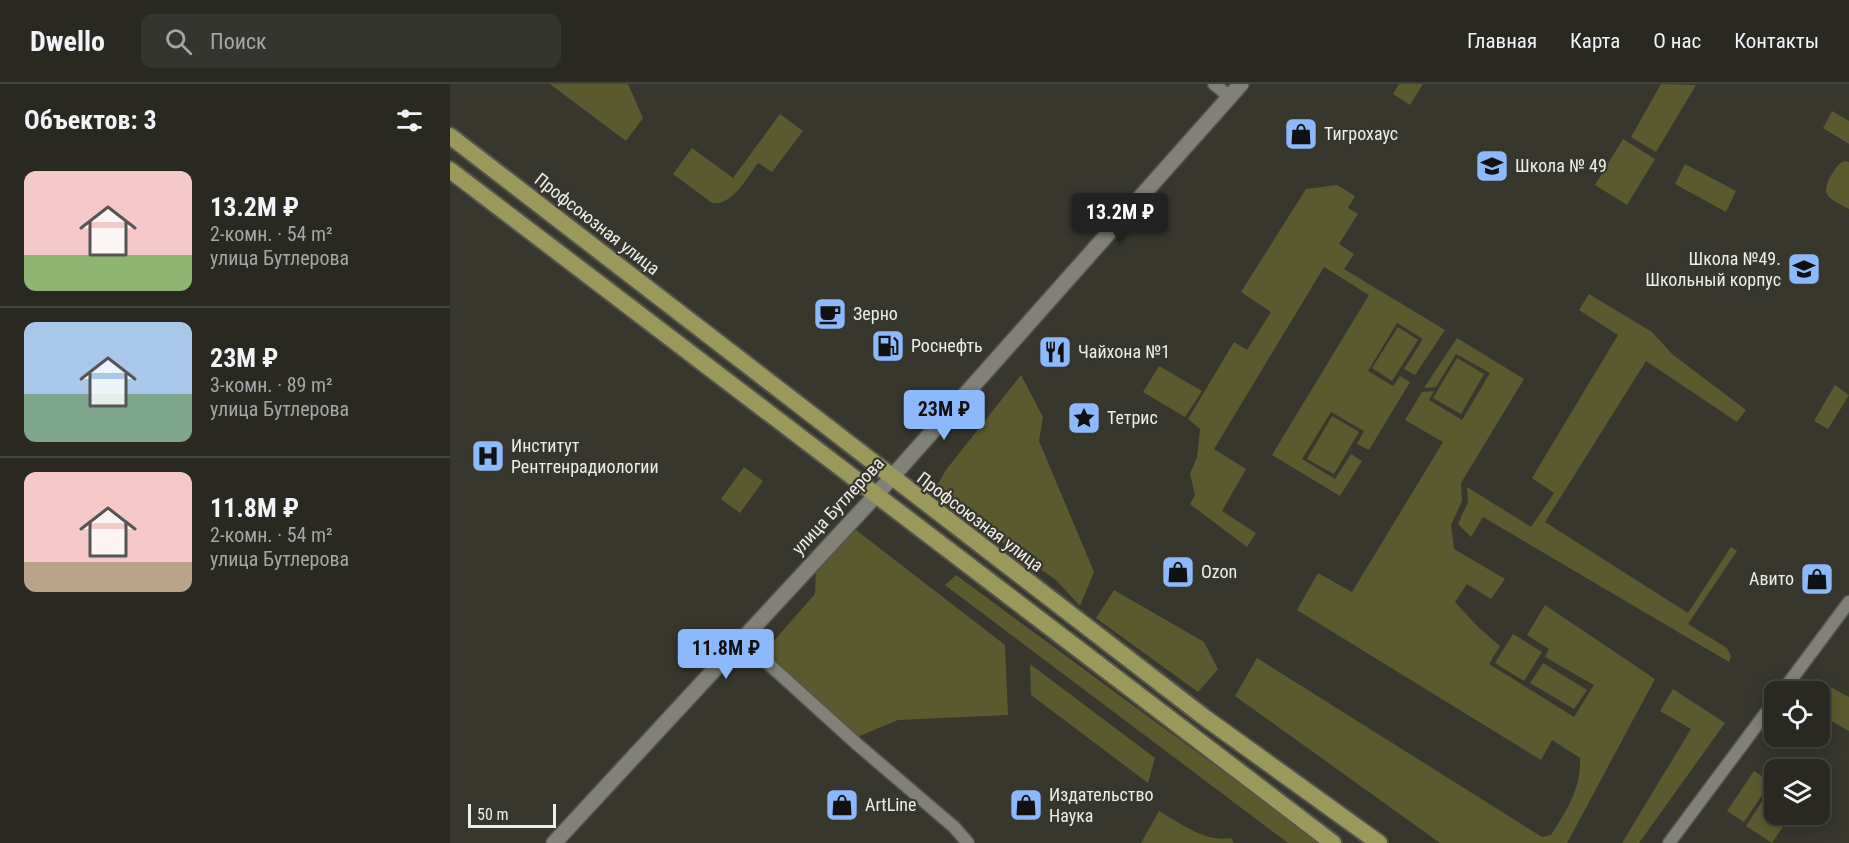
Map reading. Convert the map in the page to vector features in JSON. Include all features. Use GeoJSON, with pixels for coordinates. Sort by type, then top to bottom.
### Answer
{"type":"FeatureCollection","features":[{"type":"Feature","properties":{"kind":"main road","name":"Профсоюзная улица"},"geometry":{"type":"LineString","coordinates":[[450,136],[1204,717],[1379,843]]}},
{"type":"Feature","properties":{"kind":"main road"},"geometry":{"type":"LineString","coordinates":[[450,170],[1333,843]]}},
{"type":"Feature","properties":{"kind":"street"},"geometry":{"type":"LineString","coordinates":[[1214,84],[1230,97]]}},
{"type":"Feature","properties":{"kind":"street","name":"улица Бутлерова"},"geometry":{"type":"LineString","coordinates":[[554,843],[876,495],[1241,84]]}},
{"type":"Feature","properties":{"kind":"street"},"geometry":{"type":"LineString","coordinates":[[1790,681],[1849,602]]}},
{"type":"Feature","properties":{"kind":"street"},"geometry":{"type":"LineString","coordinates":[[741,639],[858,745],[954,826],[968,843]]}},
{"type":"Feature","properties":{"kind":"street"},"geometry":{"type":"LineString","coordinates":[[1669,843],[1764,715]]}},
{"type":"Feature","properties":{"kind":"shaded area"},"geometry":{"type":"Polygon","coordinates":[[[550,84],[628,84],[643,118],[626,141],[550,84]]]}},
{"type":"Feature","properties":{"kind":"shaded area"},"geometry":{"type":"Polygon","coordinates":[[[1399,84],[1423,84],[1410,105],[1393,94],[1399,84]]]}},
{"type":"Feature","properties":{"kind":"shaded area"},"geometry":{"type":"Polygon","coordinates":[[[1661,84],[1696,85],[1656,152],[1631,137],[1661,84]]]}},
{"type":"Feature","properties":{"kind":"shaded area"},"geometry":{"type":"Polygon","coordinates":[[[1832,111],[1849,121],[1849,144],[1823,128],[1832,111]]]}},
{"type":"Feature","properties":{"kind":"shaded area"},"geometry":{"type":"Polygon","coordinates":[[[780,114],[803,131],[772,172],[758,163],[739,189],[726,200],[712,203],[673,174],[692,148],[733,178],[780,114]]]}},
{"type":"Feature","properties":{"kind":"shaded area"},"geometry":{"type":"Polygon","coordinates":[[[1623,139],[1655,159],[1627,205],[1595,185],[1623,139]]]}},
{"type":"Feature","properties":{"kind":"shaded area"},"geometry":{"type":"Polygon","coordinates":[[[1849,162],[1849,209],[1832,200],[1826,193],[1832,174],[1839,164],[1849,162]]]}},
{"type":"Feature","properties":{"kind":"shaded area"},"geometry":{"type":"Polygon","coordinates":[[[1685,164],[1736,191],[1726,212],[1675,184],[1685,164]]]}},
{"type":"Feature","properties":{"kind":"shaded area"},"geometry":{"type":"Polygon","coordinates":[[[1337,185],[1355,196],[1348,208],[1358,214],[1339,244],[1354,254],[1344,269],[1445,330],[1415,375],[1404,369],[1423,339],[1397,323],[1368,371],[1393,386],[1400,376],[1410,382],[1369,450],[1357,444],[1364,431],[1331,412],[1302,459],[1335,479],[1351,454],[1362,461],[1340,496],[1272,455],[1369,295],[1324,267],[1214,449],[1246,469],[1222,511],[1256,533],[1247,547],[1190,504],[1195,495],[1190,474],[1197,457],[1200,429],[1188,419],[1234,342],[1247,350],[1271,312],[1241,292],[1306,189],[1337,185]]]}},
{"type":"Feature","properties":{"kind":"shaded area"},"geometry":{"type":"Polygon","coordinates":[[[1589,294],[1652,332],[1672,354],[1746,410],[1737,422],[1646,361],[1545,522],[1688,613],[1731,547],[1737,551],[1688,624],[1727,648],[1731,656],[1729,662],[1483,517],[1471,537],[1458,524],[1468,502],[1467,487],[1531,527],[1554,493],[1532,478],[1618,335],[1579,310],[1589,294]]]}},
{"type":"Feature","properties":{"kind":"shaded area"},"geometry":{"type":"Polygon","coordinates":[[[1398,327],[1418,340],[1392,381],[1372,368],[1398,327]]]}},
{"type":"Feature","properties":{"kind":"shaded area"},"geometry":{"type":"Polygon","coordinates":[[[1457,338],[1524,379],[1461,483],[1462,501],[1451,525],[1454,549],[1505,579],[1491,599],[1467,584],[1455,602],[1500,646],[1489,664],[1574,717],[1594,685],[1545,657],[1549,649],[1527,635],[1545,605],[1655,679],[1567,843],[1440,843],[1235,696],[1257,658],[1542,837],[1551,835],[1557,826],[1575,789],[1580,758],[1552,740],[1541,760],[1297,610],[1318,573],[1352,592],[1443,442],[1405,420],[1422,392],[1434,391],[1429,400],[1462,420],[1490,373],[1456,354],[1436,387],[1424,388],[1457,338]]]}},
{"type":"Feature","properties":{"kind":"shaded area"},"geometry":{"type":"Polygon","coordinates":[[[1457,358],[1484,374],[1461,414],[1433,398],[1457,358]]]}},
{"type":"Feature","properties":{"kind":"shaded area"},"geometry":{"type":"Polygon","coordinates":[[[1159,366],[1202,391],[1185,417],[1143,392],[1159,366]]]}},
{"type":"Feature","properties":{"kind":"shaded area"},"geometry":{"type":"Polygon","coordinates":[[[1021,375],[1043,417],[1039,441],[1094,572],[1080,606],[1056,580],[932,494],[946,470],[1021,375]]]}},
{"type":"Feature","properties":{"kind":"shaded area"},"geometry":{"type":"Polygon","coordinates":[[[1835,385],[1849,395],[1828,429],[1814,421],[1835,385]]]}},
{"type":"Feature","properties":{"kind":"shaded area"},"geometry":{"type":"Polygon","coordinates":[[[1332,416],[1359,432],[1334,474],[1307,459],[1332,416]]]}},
{"type":"Feature","properties":{"kind":"shaded area"},"geometry":{"type":"Polygon","coordinates":[[[744,467],[763,481],[740,513],[721,499],[744,467]]]}},
{"type":"Feature","properties":{"kind":"shaded area"},"geometry":{"type":"Polygon","coordinates":[[[856,530],[1005,645],[1008,715],[898,720],[857,737],[764,652],[815,594],[816,570],[856,530]]]}},
{"type":"Feature","properties":{"kind":"shaded area"},"geometry":{"type":"Polygon","coordinates":[[[956,575],[1320,843],[1288,843],[945,585],[956,575]]]}},
{"type":"Feature","properties":{"kind":"shaded area"},"geometry":{"type":"Polygon","coordinates":[[[1114,590],[1204,642],[1218,669],[1198,692],[1096,618],[1114,590]]]}},
{"type":"Feature","properties":{"kind":"shaded area"},"geometry":{"type":"Polygon","coordinates":[[[1513,634],[1542,652],[1524,681],[1495,663],[1513,634]]]}},
{"type":"Feature","properties":{"kind":"shaded area"},"geometry":{"type":"Polygon","coordinates":[[[1543,663],[1587,690],[1574,709],[1530,683],[1543,663]]]}},
{"type":"Feature","properties":{"kind":"shaded area"},"geometry":{"type":"Polygon","coordinates":[[[1030,664],[1155,758],[1148,783],[1031,695],[1030,664]]]}},
{"type":"Feature","properties":{"kind":"shaded area"},"geometry":{"type":"Polygon","coordinates":[[[1830,687],[1849,697],[1849,731],[1830,720],[1830,687]]]}},
{"type":"Feature","properties":{"kind":"shaded area"},"geometry":{"type":"Polygon","coordinates":[[[1673,689],[1725,723],[1639,843],[1622,843],[1691,729],[1660,711],[1673,689]]]}},
{"type":"Feature","properties":{"kind":"shaded area"},"geometry":{"type":"Polygon","coordinates":[[[1754,771],[1764,777],[1764,792],[1744,822],[1727,811],[1754,771]]]}},
{"type":"Feature","properties":{"kind":"shaded area"},"geometry":{"type":"Polygon","coordinates":[[[1764,798],[1764,825],[1784,825],[1772,843],[1746,826],[1764,798]]]}},
{"type":"Feature","properties":{"kind":"shaded area"},"geometry":{"type":"Polygon","coordinates":[[[1159,811],[1203,835],[1212,838],[1231,838],[1234,843],[1141,843],[1159,811]]]}},
{"type":"Feature","properties":{"kind":"place","name":"Тигрохаус"},"geometry":{"type":"Point","coordinates":[1301,134]}},
{"type":"Feature","properties":{"kind":"place","name":"Школа № 49"},"geometry":{"type":"Point","coordinates":[1492,166]}},
{"type":"Feature","properties":{"kind":"place","name":"Школа №49. Школьный корпус"},"geometry":{"type":"Point","coordinates":[1804,269]}},
{"type":"Feature","properties":{"kind":"place","name":"Зерно"},"geometry":{"type":"Point","coordinates":[830,314]}},
{"type":"Feature","properties":{"kind":"place","name":"Роснефть"},"geometry":{"type":"Point","coordinates":[888,346]}},
{"type":"Feature","properties":{"kind":"place","name":"Чайхона №1"},"geometry":{"type":"Point","coordinates":[1055,352]}},
{"type":"Feature","properties":{"kind":"place","name":"Тетрис"},"geometry":{"type":"Point","coordinates":[1084,418]}},
{"type":"Feature","properties":{"kind":"place","name":"Институт Рентгенрадиологии"},"geometry":{"type":"Point","coordinates":[488,456]}},
{"type":"Feature","properties":{"kind":"place","name":"Ozon"},"geometry":{"type":"Point","coordinates":[1178,572]}},
{"type":"Feature","properties":{"kind":"place","name":"Авито"},"geometry":{"type":"Point","coordinates":[1817,579]}},
{"type":"Feature","properties":{"kind":"place","name":"ArtLine"},"geometry":{"type":"Point","coordinates":[842,805]}},
{"type":"Feature","properties":{"kind":"place","name":"Издательство Наука"},"geometry":{"type":"Point","coordinates":[1026,805]}}]}
